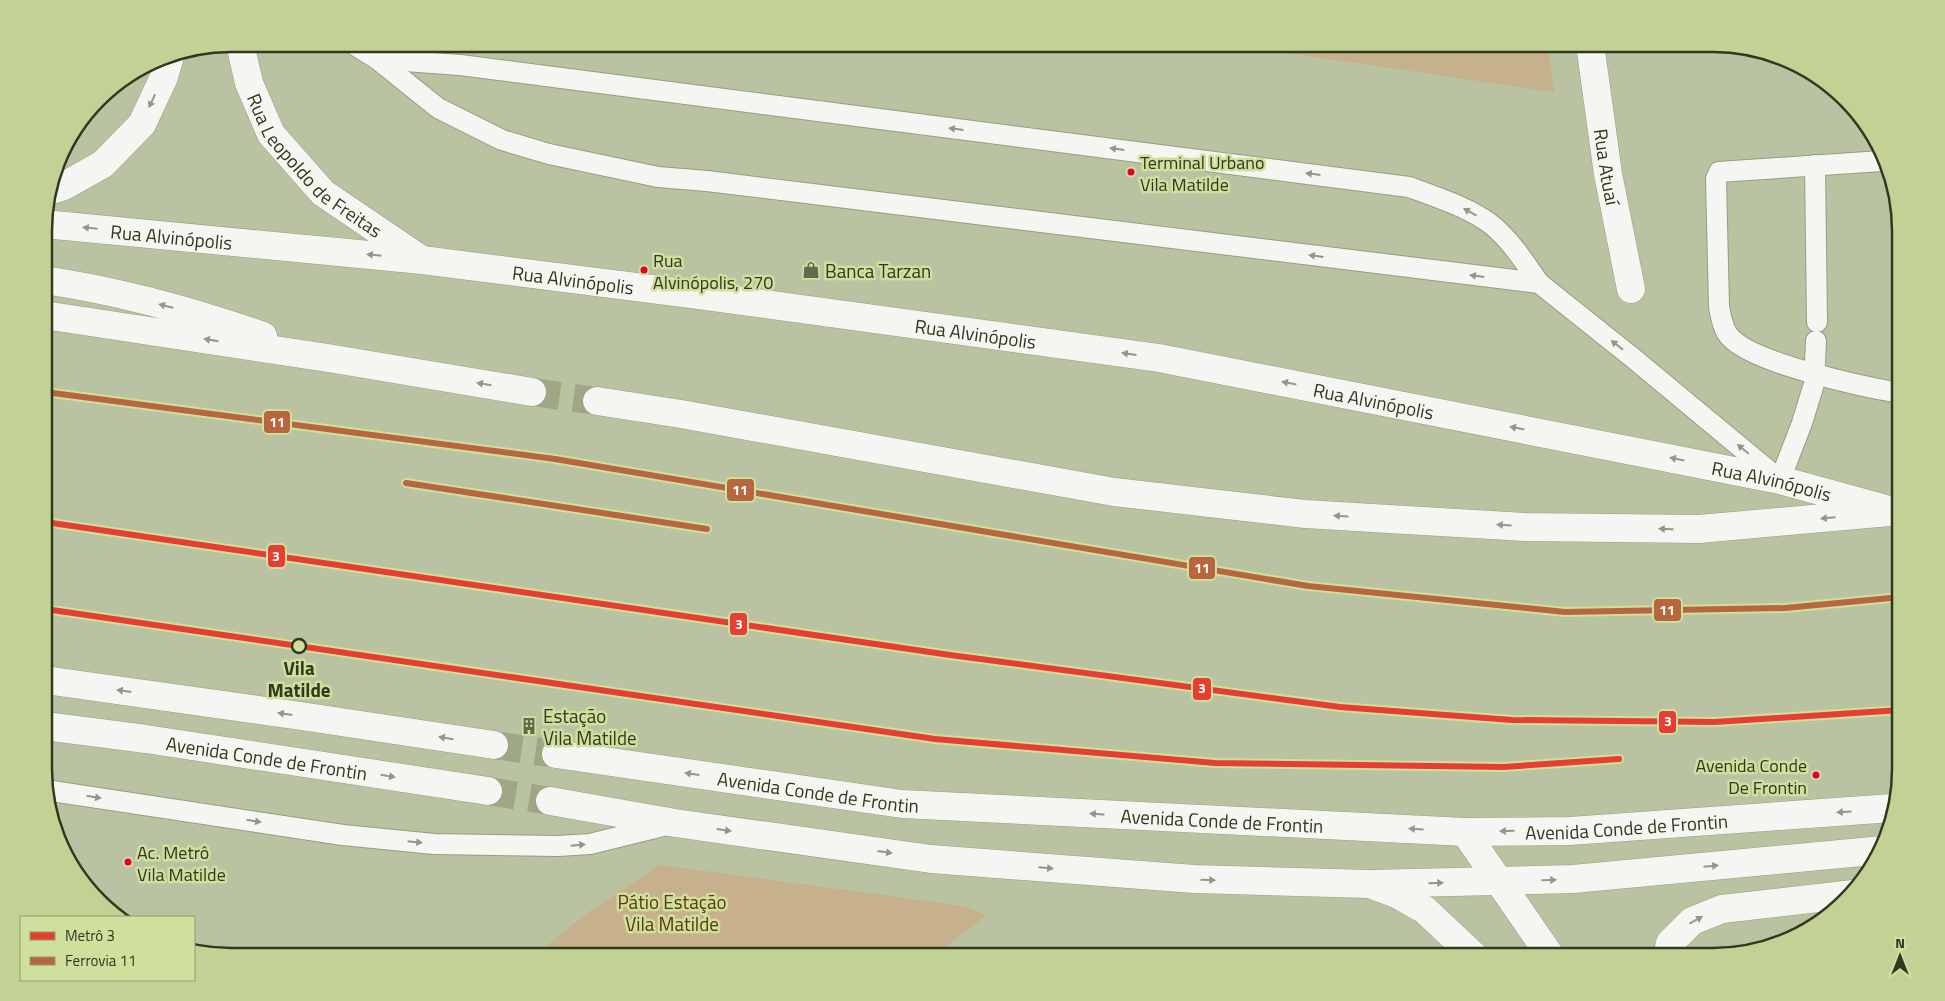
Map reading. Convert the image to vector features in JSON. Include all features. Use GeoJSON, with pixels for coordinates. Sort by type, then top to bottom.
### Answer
{"type":"FeatureCollection","features":[{"type":"Feature","properties":{"kind":"main road","name":"Rua Leopoldo de Freitas"},"geometry":{"type":"LineString","coordinates":[[242,52],[249,83],[271,134],[323,193],[422,260]]}},
{"type":"Feature","properties":{"kind":"main road","name":"Rua Atuaí"},"geometry":{"type":"LineString","coordinates":[[1591,52],[1608,174],[1630,289]]}},
{"type":"Feature","properties":{"kind":"main road"},"geometry":{"type":"LineString","coordinates":[[58,188],[103,164],[142,124],[167,64]]}},
{"type":"Feature","properties":{"kind":"main road","name":"Rua Alvinópolis"},"geometry":{"type":"LineString","coordinates":[[53,225],[422,260],[699,295],[1159,358],[1780,480],[1892,510]]}},
{"type":"Feature","properties":{"kind":"main road"},"geometry":{"type":"LineString","coordinates":[[52,281],[93,287],[204,315],[328,358]]}},
{"type":"Feature","properties":{"kind":"main road"},"geometry":{"type":"LineString","coordinates":[[52,316],[328,358],[532,392]]}},
{"type":"Feature","properties":{"kind":"main road","name":"Rua Alvinópolis"},"geometry":{"type":"LineString","coordinates":[[597,401],[682,414],[1114,492],[1305,514],[1525,527],[1699,529],[1892,511]]}},
{"type":"Feature","properties":{"kind":"main road"},"geometry":{"type":"LineString","coordinates":[[52,681],[494,745]]}},
{"type":"Feature","properties":{"kind":"main road","name":"Avenida Conde de Frontin"},"geometry":{"type":"LineString","coordinates":[[52,727],[146,739],[488,792]]}},
{"type":"Feature","properties":{"kind":"main road","name":"Avenida Conde de Frontin"},"geometry":{"type":"LineString","coordinates":[[556,754],[902,804],[1465,832],[1570,831],[1888,808]]}},
{"type":"Feature","properties":{"kind":"main road"},"geometry":{"type":"LineString","coordinates":[[550,801],[676,823],[931,859],[1194,880],[1370,884],[1573,879],[1873,851]]}},
{"type":"Feature","properties":{"kind":"main road"},"geometry":{"type":"LineString","coordinates":[[1465,832],[1545,948]]}},
{"type":"Feature","properties":{"kind":"main road"},"geometry":{"type":"LineString","coordinates":[[1370,884],[1397,894],[1425,910],[1465,948]]}},
{"type":"Feature","properties":{"kind":"main road"},"geometry":{"type":"LineString","coordinates":[[1669,948],[1670,943],[1692,921],[1722,909],[1841,895]]}},
{"type":"Feature","properties":{"kind":"lane"},"geometry":{"type":"LineString","coordinates":[[365,52],[438,108],[502,140],[549,154],[658,177],[707,181],[1539,283]]}},
{"type":"Feature","properties":{"kind":"lane"},"geometry":{"type":"LineString","coordinates":[[376,59],[460,65],[1409,187],[1456,204],[1492,225],[1516,248],[1539,283],[1780,480],[1802,423],[1814,384],[1817,331],[1815,165]]}},
{"type":"Feature","properties":{"kind":"lane"},"geometry":{"type":"LineString","coordinates":[[1878,161],[1719,172],[1716,179],[1719,308],[1722,323],[1729,336],[1744,348],[1815,374],[1892,392]]}},
{"type":"Feature","properties":{"kind":"lane"},"geometry":{"type":"LineString","coordinates":[[54,791],[344,835],[434,844],[558,846],[590,844],[676,823]]}},
{"type":"Feature","properties":{"kind":"green space"},"geometry":{"type":"Polygon","coordinates":[[[1281,52],[1549,52],[1554,92],[1281,52]]]}},
{"type":"Feature","properties":{"kind":"green space","name":"Pátio Estação Vila Matilde"},"geometry":{"type":"Polygon","coordinates":[[[660,865],[964,906],[986,915],[944,948],[544,948],[587,913],[660,865]]]}},
{"type":"Feature","properties":{"kind":"tunnel"},"geometry":{"type":"LineString","coordinates":[[532,392],[597,401]]}},
{"type":"Feature","properties":{"kind":"tunnel"},"geometry":{"type":"LineString","coordinates":[[494,745],[556,754]]}},
{"type":"Feature","properties":{"kind":"tunnel"},"geometry":{"type":"LineString","coordinates":[[488,791],[550,801]]}},
{"type":"Feature","properties":{"kind":"metro line","name":"3"},"geometry":{"type":"LineString","coordinates":[[52,523],[950,655],[1340,707],[1512,720],[1715,722],[1892,711]]}},
{"type":"Feature","properties":{"kind":"metro line","name":"3"},"geometry":{"type":"LineString","coordinates":[[52,610],[935,739],[1215,763],[1503,767],[1619,759]]}},
{"type":"Feature","properties":{"kind":"rail line","name":"11"},"geometry":{"type":"LineString","coordinates":[[52,393],[555,459],[1308,586],[1565,612],[1785,608],[1892,598]]}},
{"type":"Feature","properties":{"kind":"rail line","name":"11"},"geometry":{"type":"LineString","coordinates":[[406,483],[707,529]]}},
{"type":"Feature","properties":{"kind":"place","name":"Terminal Urbano Vila Matilde"},"geometry":{"type":"Point","coordinates":[1131,172]}},
{"type":"Feature","properties":{"kind":"place","name":"Rua Alvinópolis, 270"},"geometry":{"type":"Point","coordinates":[644,270]}},
{"type":"Feature","properties":{"kind":"place","name":"Banca Tarzan"},"geometry":{"type":"Point","coordinates":[811,270]}},
{"type":"Feature","properties":{"kind":"place","name":"Vila Matilde"},"geometry":{"type":"Point","coordinates":[299,646]}},
{"type":"Feature","properties":{"kind":"place","name":"Estação Vila Matilde"},"geometry":{"type":"Point","coordinates":[529,726]}},
{"type":"Feature","properties":{"kind":"place","name":"Avenida Conde De Frontin"},"geometry":{"type":"Point","coordinates":[1816,775]}},
{"type":"Feature","properties":{"kind":"place","name":"Ac. Metrô Vila Matilde"},"geometry":{"type":"Point","coordinates":[128,862]}}]}
